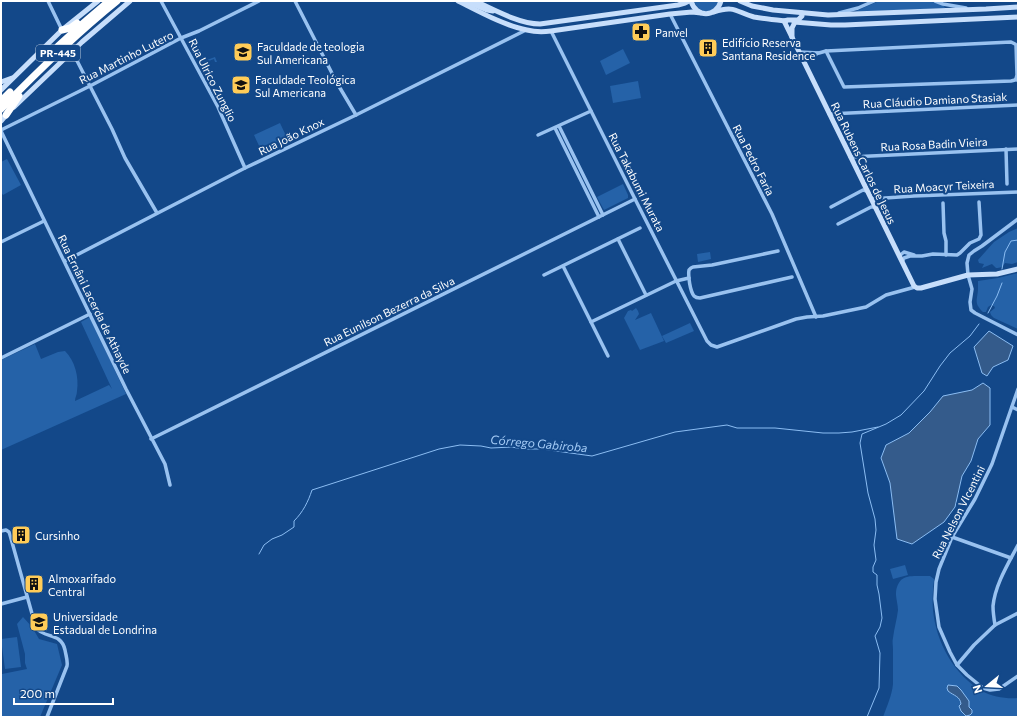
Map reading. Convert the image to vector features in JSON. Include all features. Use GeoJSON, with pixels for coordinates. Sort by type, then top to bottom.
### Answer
{"type":"FeatureCollection","features":[{"type":"Feature","properties":{"kind":"highway","name":"PR-445"},"geometry":{"type":"LineString","coordinates":[[1,102],[75,30],[108,1]]}},
{"type":"Feature","properties":{"kind":"highway","name":"PR-445"},"geometry":{"type":"LineString","coordinates":[[1,109],[102,6],[117,1]]}},
{"type":"Feature","properties":{"kind":"highway"},"geometry":{"type":"LineString","coordinates":[[62,30],[70,28],[102,6],[122,1]]}},
{"type":"Feature","properties":{"kind":"highway"},"geometry":{"type":"LineString","coordinates":[[3,118],[33,76]]}},
{"type":"Feature","properties":{"kind":"main road","name":"PR-445"},"geometry":{"type":"LineString","coordinates":[[3,118],[72,51],[130,1]]}},
{"type":"Feature","properties":{"kind":"main road"},"geometry":{"type":"LineString","coordinates":[[458,1],[512,26],[542,32],[670,14],[692,12],[708,14],[723,9],[731,9],[755,17],[831,25],[1018,17]]}},
{"type":"Feature","properties":{"kind":"main road"},"geometry":{"type":"LineString","coordinates":[[464,1],[486,10],[497,11]]}},
{"type":"Feature","properties":{"kind":"main road"},"geometry":{"type":"LineString","coordinates":[[475,1],[528,23],[544,24],[678,5],[690,1],[694,8],[701,13]]}},
{"type":"Feature","properties":{"kind":"main road"},"geometry":{"type":"LineString","coordinates":[[714,12],[721,1]]}},
{"type":"Feature","properties":{"kind":"main road"},"geometry":{"type":"LineString","coordinates":[[740,1],[761,8],[828,15],[1018,7]]}},
{"type":"Feature","properties":{"kind":"main road","name":"PR-445"},"geometry":{"type":"LineString","coordinates":[[1,90],[62,30],[102,6]]}},
{"type":"Feature","properties":{"kind":"main road"},"geometry":{"type":"LineString","coordinates":[[784,21],[798,20],[802,16],[802,13]]}},
{"type":"Feature","properties":{"kind":"main road","name":"Rua Rubens Carlos de Jesus"},"geometry":{"type":"LineString","coordinates":[[784,21],[911,282],[915,287]]}},
{"type":"Feature","properties":{"kind":"main road"},"geometry":{"type":"LineString","coordinates":[[792,38],[792,28],[795,22]]}},
{"type":"Feature","properties":{"kind":"main road"},"geometry":{"type":"LineString","coordinates":[[1,82],[13,78]]}},
{"type":"Feature","properties":{"kind":"main road"},"geometry":{"type":"LineString","coordinates":[[915,287],[925,288],[968,275],[996,274],[1018,269]]}},
{"type":"Feature","properties":{"kind":"street"},"geometry":{"type":"LineString","coordinates":[[48,1],[62,30]]}},
{"type":"Feature","properties":{"kind":"street","name":"Rua Ulrico Zunglio"},"geometry":{"type":"LineString","coordinates":[[161,1],[218,107],[245,168]]}},
{"type":"Feature","properties":{"kind":"street","name":"Rua Martinho Lutero"},"geometry":{"type":"LineString","coordinates":[[1,131],[182,38],[259,1]]}},
{"type":"Feature","properties":{"kind":"street"},"geometry":{"type":"LineString","coordinates":[[295,1],[356,115]]}},
{"type":"Feature","properties":{"kind":"street"},"geometry":{"type":"LineString","coordinates":[[828,15],[858,8],[874,1]]}},
{"type":"Feature","properties":{"kind":"street"},"geometry":{"type":"LineString","coordinates":[[935,1],[973,10]]}},
{"type":"Feature","properties":{"kind":"street","name":"Rua Pedro Faria"},"geometry":{"type":"LineString","coordinates":[[670,14],[772,214],[816,316]]}},
{"type":"Feature","properties":{"kind":"street","name":"Rua João Knox"},"geometry":{"type":"LineString","coordinates":[[65,261],[245,168],[356,115],[526,30]]}},
{"type":"Feature","properties":{"kind":"street","name":"Rua Takabumi Murata"},"geometry":{"type":"LineString","coordinates":[[551,31],[707,341],[711,345],[717,347],[796,319],[816,316]]}},
{"type":"Feature","properties":{"kind":"street"},"geometry":{"type":"LineString","coordinates":[[804,62],[819,53],[826,51],[1011,42],[1016,43],[1017,80],[844,87],[826,51]]}},
{"type":"Feature","properties":{"kind":"street"},"geometry":{"type":"LineString","coordinates":[[72,51],[112,129],[125,158],[157,213]]}},
{"type":"Feature","properties":{"kind":"street"},"geometry":{"type":"LineString","coordinates":[[799,52],[819,53]]}},
{"type":"Feature","properties":{"kind":"street","name":"Rua Cláudio Damiano Stasiak"},"geometry":{"type":"LineString","coordinates":[[829,114],[1018,105]]}},
{"type":"Feature","properties":{"kind":"street"},"geometry":{"type":"LineString","coordinates":[[538,134],[555,128],[591,111]]}},
{"type":"Feature","properties":{"kind":"street"},"geometry":{"type":"LineString","coordinates":[[559,126],[601,216]]}},
{"type":"Feature","properties":{"kind":"street"},"geometry":{"type":"LineString","coordinates":[[555,128],[579,171]]}},
{"type":"Feature","properties":{"kind":"street","name":"Rua Ernâni Lacerda de Athayde"},"geometry":{"type":"LineString","coordinates":[[1,131],[164,464],[170,485]]}},
{"type":"Feature","properties":{"kind":"street"},"geometry":{"type":"LineString","coordinates":[[1006,149],[1008,184]]}},
{"type":"Feature","properties":{"kind":"street","name":"Rua Rosa Badin Vieira"},"geometry":{"type":"LineString","coordinates":[[850,157],[1018,149]]}},
{"type":"Feature","properties":{"kind":"street"},"geometry":{"type":"LineString","coordinates":[[831,206],[863,190],[867,191]]}},
{"type":"Feature","properties":{"kind":"street","name":"Rua Moacyr Teixeira"},"geometry":{"type":"LineString","coordinates":[[871,200],[914,196],[1018,192]]}},
{"type":"Feature","properties":{"kind":"street","name":"Rua Eunilson Bezerra da Silva"},"geometry":{"type":"LineString","coordinates":[[151,438],[635,199]]}},
{"type":"Feature","properties":{"kind":"street"},"geometry":{"type":"LineString","coordinates":[[902,262],[906,257],[933,254],[958,254],[969,244],[980,238],[979,202]]}},
{"type":"Feature","properties":{"kind":"street"},"geometry":{"type":"LineString","coordinates":[[943,203],[946,255]]}},
{"type":"Feature","properties":{"kind":"street"},"geometry":{"type":"LineString","coordinates":[[838,224],[871,207],[875,207]]}},
{"type":"Feature","properties":{"kind":"street"},"geometry":{"type":"LineString","coordinates":[[1018,219],[970,254],[967,260],[968,275],[972,289],[970,305],[972,312],[1018,335]]}},
{"type":"Feature","properties":{"kind":"street"},"geometry":{"type":"LineString","coordinates":[[1,242],[44,221]]}},
{"type":"Feature","properties":{"kind":"street"},"geometry":{"type":"LineString","coordinates":[[544,275],[640,228]]}},
{"type":"Feature","properties":{"kind":"street"},"geometry":{"type":"LineString","coordinates":[[618,239],[646,295]]}},
{"type":"Feature","properties":{"kind":"street"},"geometry":{"type":"LineString","coordinates":[[778,251],[691,268],[689,270],[688,278],[693,295],[700,298],[792,277]]}},
{"type":"Feature","properties":{"kind":"street"},"geometry":{"type":"LineString","coordinates":[[899,256],[904,252],[917,256]]}},
{"type":"Feature","properties":{"kind":"street"},"geometry":{"type":"LineString","coordinates":[[563,266],[608,356]]}},
{"type":"Feature","properties":{"kind":"street"},"geometry":{"type":"LineString","coordinates":[[670,284],[672,271]]}},
{"type":"Feature","properties":{"kind":"street"},"geometry":{"type":"LineString","coordinates":[[591,322],[670,284],[688,278]]}},
{"type":"Feature","properties":{"kind":"street"},"geometry":{"type":"LineString","coordinates":[[662,288],[666,288],[678,281]]}},
{"type":"Feature","properties":{"kind":"street"},"geometry":{"type":"LineString","coordinates":[[816,316],[840,313],[866,307],[886,295],[915,287]]}},
{"type":"Feature","properties":{"kind":"street"},"geometry":{"type":"LineString","coordinates":[[1,358],[90,314]]}},
{"type":"Feature","properties":{"kind":"street","name":"Rua Nelson VIcentini"},"geometry":{"type":"LineString","coordinates":[[1018,389],[992,464],[975,498],[952,537],[939,569],[934,600],[939,627],[957,665],[966,675],[983,688],[990,690],[999,689],[1018,676]]}},
{"type":"Feature","properties":{"kind":"street"},"geometry":{"type":"LineString","coordinates":[[1012,407],[1018,410]]}},
{"type":"Feature","properties":{"kind":"street"},"geometry":{"type":"LineString","coordinates":[[1,531],[6,530],[9,532],[36,628],[40,632],[60,640],[64,647],[67,666],[46,717]]}},
{"type":"Feature","properties":{"kind":"street"},"geometry":{"type":"LineString","coordinates":[[952,537],[1011,558]]}},
{"type":"Feature","properties":{"kind":"street"},"geometry":{"type":"LineString","coordinates":[[995,625],[993,608],[994,598],[1002,576],[1018,545]]}},
{"type":"Feature","properties":{"kind":"street"},"geometry":{"type":"LineString","coordinates":[[1,604],[27,597]]}},
{"type":"Feature","properties":{"kind":"street"},"geometry":{"type":"LineString","coordinates":[[957,665],[974,645],[995,625],[1018,613]]}},
{"type":"Feature","properties":{"kind":"shaded area"},"geometry":{"type":"Polygon","coordinates":[[[694,1],[719,1],[713,10],[703,11],[695,4],[694,1]]]}},
{"type":"Feature","properties":{"kind":"shaded area"},"geometry":{"type":"Polygon","coordinates":[[[879,1],[930,1],[944,6],[945,8],[856,11],[879,1]]]}},
{"type":"Feature","properties":{"kind":"shaded area"},"geometry":{"type":"Polygon","coordinates":[[[197,39],[204,61],[215,57],[217,62],[215,62],[214,59],[206,62],[207,65],[204,64],[198,53],[195,55],[189,42],[197,39]]]}},
{"type":"Feature","properties":{"kind":"shaded area"},"geometry":{"type":"Polygon","coordinates":[[[623,49],[630,63],[606,75],[600,61],[623,49]]]}},
{"type":"Feature","properties":{"kind":"shaded area"},"geometry":{"type":"Polygon","coordinates":[[[638,81],[641,98],[613,103],[610,86],[638,81]]]}},
{"type":"Feature","properties":{"kind":"shaded area"},"geometry":{"type":"Polygon","coordinates":[[[280,123],[287,138],[261,150],[254,135],[280,123]]]}},
{"type":"Feature","properties":{"kind":"shaded area"},"geometry":{"type":"Polygon","coordinates":[[[7,159],[21,185],[3,195],[1,192],[1,162],[7,159]]]}},
{"type":"Feature","properties":{"kind":"shaded area"},"geometry":{"type":"Polygon","coordinates":[[[623,184],[628,198],[604,210],[597,197],[623,184]]]}},
{"type":"Feature","properties":{"kind":"shaded area"},"geometry":{"type":"Polygon","coordinates":[[[1018,228],[1018,262],[1012,264],[1005,263],[999,268],[996,268],[992,264],[982,268],[984,264],[979,263],[978,260],[994,242],[1018,228]]]}},
{"type":"Feature","properties":{"kind":"shaded area"},"geometry":{"type":"Polygon","coordinates":[[[710,252],[711,259],[698,262],[697,254],[710,252]]]}},
{"type":"Feature","properties":{"kind":"shaded area"},"geometry":{"type":"Polygon","coordinates":[[[1018,273],[1018,329],[994,318],[990,312],[995,308],[994,306],[991,305],[988,307],[986,312],[983,312],[978,306],[977,302],[978,281],[1018,273]]]}},
{"type":"Feature","properties":{"kind":"shaded area"},"geometry":{"type":"Polygon","coordinates":[[[636,308],[639,314],[635,320],[651,313],[664,341],[640,350],[624,318],[628,311],[632,311],[636,308]]]}},
{"type":"Feature","properties":{"kind":"shaded area"},"geometry":{"type":"Polygon","coordinates":[[[90,317],[126,394],[1,450],[1,360],[35,344],[41,359],[58,352],[65,351],[74,364],[77,375],[77,392],[75,401],[109,385],[112,389],[81,322],[90,317]]]}},
{"type":"Feature","properties":{"kind":"shaded area"},"geometry":{"type":"Polygon","coordinates":[[[690,323],[694,331],[666,343],[662,336],[690,323]]]}},
{"type":"Feature","properties":{"kind":"shaded area"},"geometry":{"type":"Polygon","coordinates":[[[989,331],[1013,346],[1008,360],[993,367],[987,376],[982,373],[974,347],[989,331]]]}},
{"type":"Feature","properties":{"kind":"shaded area"},"geometry":{"type":"Polygon","coordinates":[[[983,383],[990,388],[990,425],[978,439],[971,461],[962,476],[955,507],[944,522],[912,544],[897,539],[890,483],[881,458],[886,445],[909,433],[930,412],[943,396],[972,390],[983,383]]]}},
{"type":"Feature","properties":{"kind":"shaded area"},"geometry":{"type":"Polygon","coordinates":[[[905,565],[908,575],[893,579],[890,569],[905,565]]]}},
{"type":"Feature","properties":{"kind":"shaded area"},"geometry":{"type":"Polygon","coordinates":[[[930,576],[934,579],[933,610],[935,622],[942,645],[948,656],[963,676],[982,691],[990,695],[1000,697],[1018,698],[1018,717],[883,717],[893,684],[893,641],[898,610],[896,592],[898,584],[903,578],[906,577],[930,576]]]}},
{"type":"Feature","properties":{"kind":"shaded area"},"geometry":{"type":"Polygon","coordinates":[[[23,617],[32,627],[39,639],[57,644],[62,665],[40,717],[1,717],[1,669],[2,674],[27,669],[25,654],[17,624],[23,617]]]}},
{"type":"Feature","properties":{"kind":"shaded area"},"geometry":{"type":"Polygon","coordinates":[[[17,637],[21,667],[5,669],[1,639],[17,637]]]}},
{"type":"Feature","properties":{"kind":"shaded area"},"geometry":{"type":"Polygon","coordinates":[[[948,685],[957,686],[961,690],[969,701],[969,707],[972,710],[970,715],[966,716],[961,711],[959,699],[948,691],[948,685]]]}},
{"type":"Feature","properties":{"kind":"waterway"},"geometry":{"type":"LineString","coordinates":[[1002,269],[1005,252],[1011,241],[1018,240]]}},
{"type":"Feature","properties":{"kind":"waterway"},"geometry":{"type":"LineString","coordinates":[[988,313],[1002,283]]}},
{"type":"Feature","properties":{"kind":"waterway"},"geometry":{"type":"LineString","coordinates":[[867,717],[879,688],[880,653],[875,636],[880,627],[882,618],[877,575],[873,572],[873,567],[876,560],[874,545],[876,530],[860,443],[862,434],[886,424],[901,415],[924,391],[950,353],[970,336],[979,324]]}},
{"type":"Feature","properties":{"kind":"waterway","name":"Córrego Gabiroba"},"geometry":{"type":"LineString","coordinates":[[259,554],[264,545],[294,527],[294,521],[305,507],[312,490],[439,449],[460,445],[491,448],[512,447],[522,449],[542,449],[592,456],[675,432],[727,425],[737,428],[775,428],[823,433],[852,432],[878,427]]}},
{"type":"Feature","properties":{"kind":"place","name":"Panvel"},"geometry":{"type":"Point","coordinates":[641,32]}},
{"type":"Feature","properties":{"kind":"place","name":"Edifício Reserva Santana Residence"},"geometry":{"type":"Point","coordinates":[708,48]}},
{"type":"Feature","properties":{"kind":"place","name":"Faculdade de teologia Sul Americana"},"geometry":{"type":"Point","coordinates":[243,52]}},
{"type":"Feature","properties":{"kind":"place","name":"Faculdade Teológica Sul Americana"},"geometry":{"type":"Point","coordinates":[241,85]}},
{"type":"Feature","properties":{"kind":"place","name":"Cursinho"},"geometry":{"type":"Point","coordinates":[21,535]}},
{"type":"Feature","properties":{"kind":"place","name":"Almoxarifado Central"},"geometry":{"type":"Point","coordinates":[34,584]}},
{"type":"Feature","properties":{"kind":"place","name":"Universidade Estadual de Londrina"},"geometry":{"type":"Point","coordinates":[39,622]}}]}
